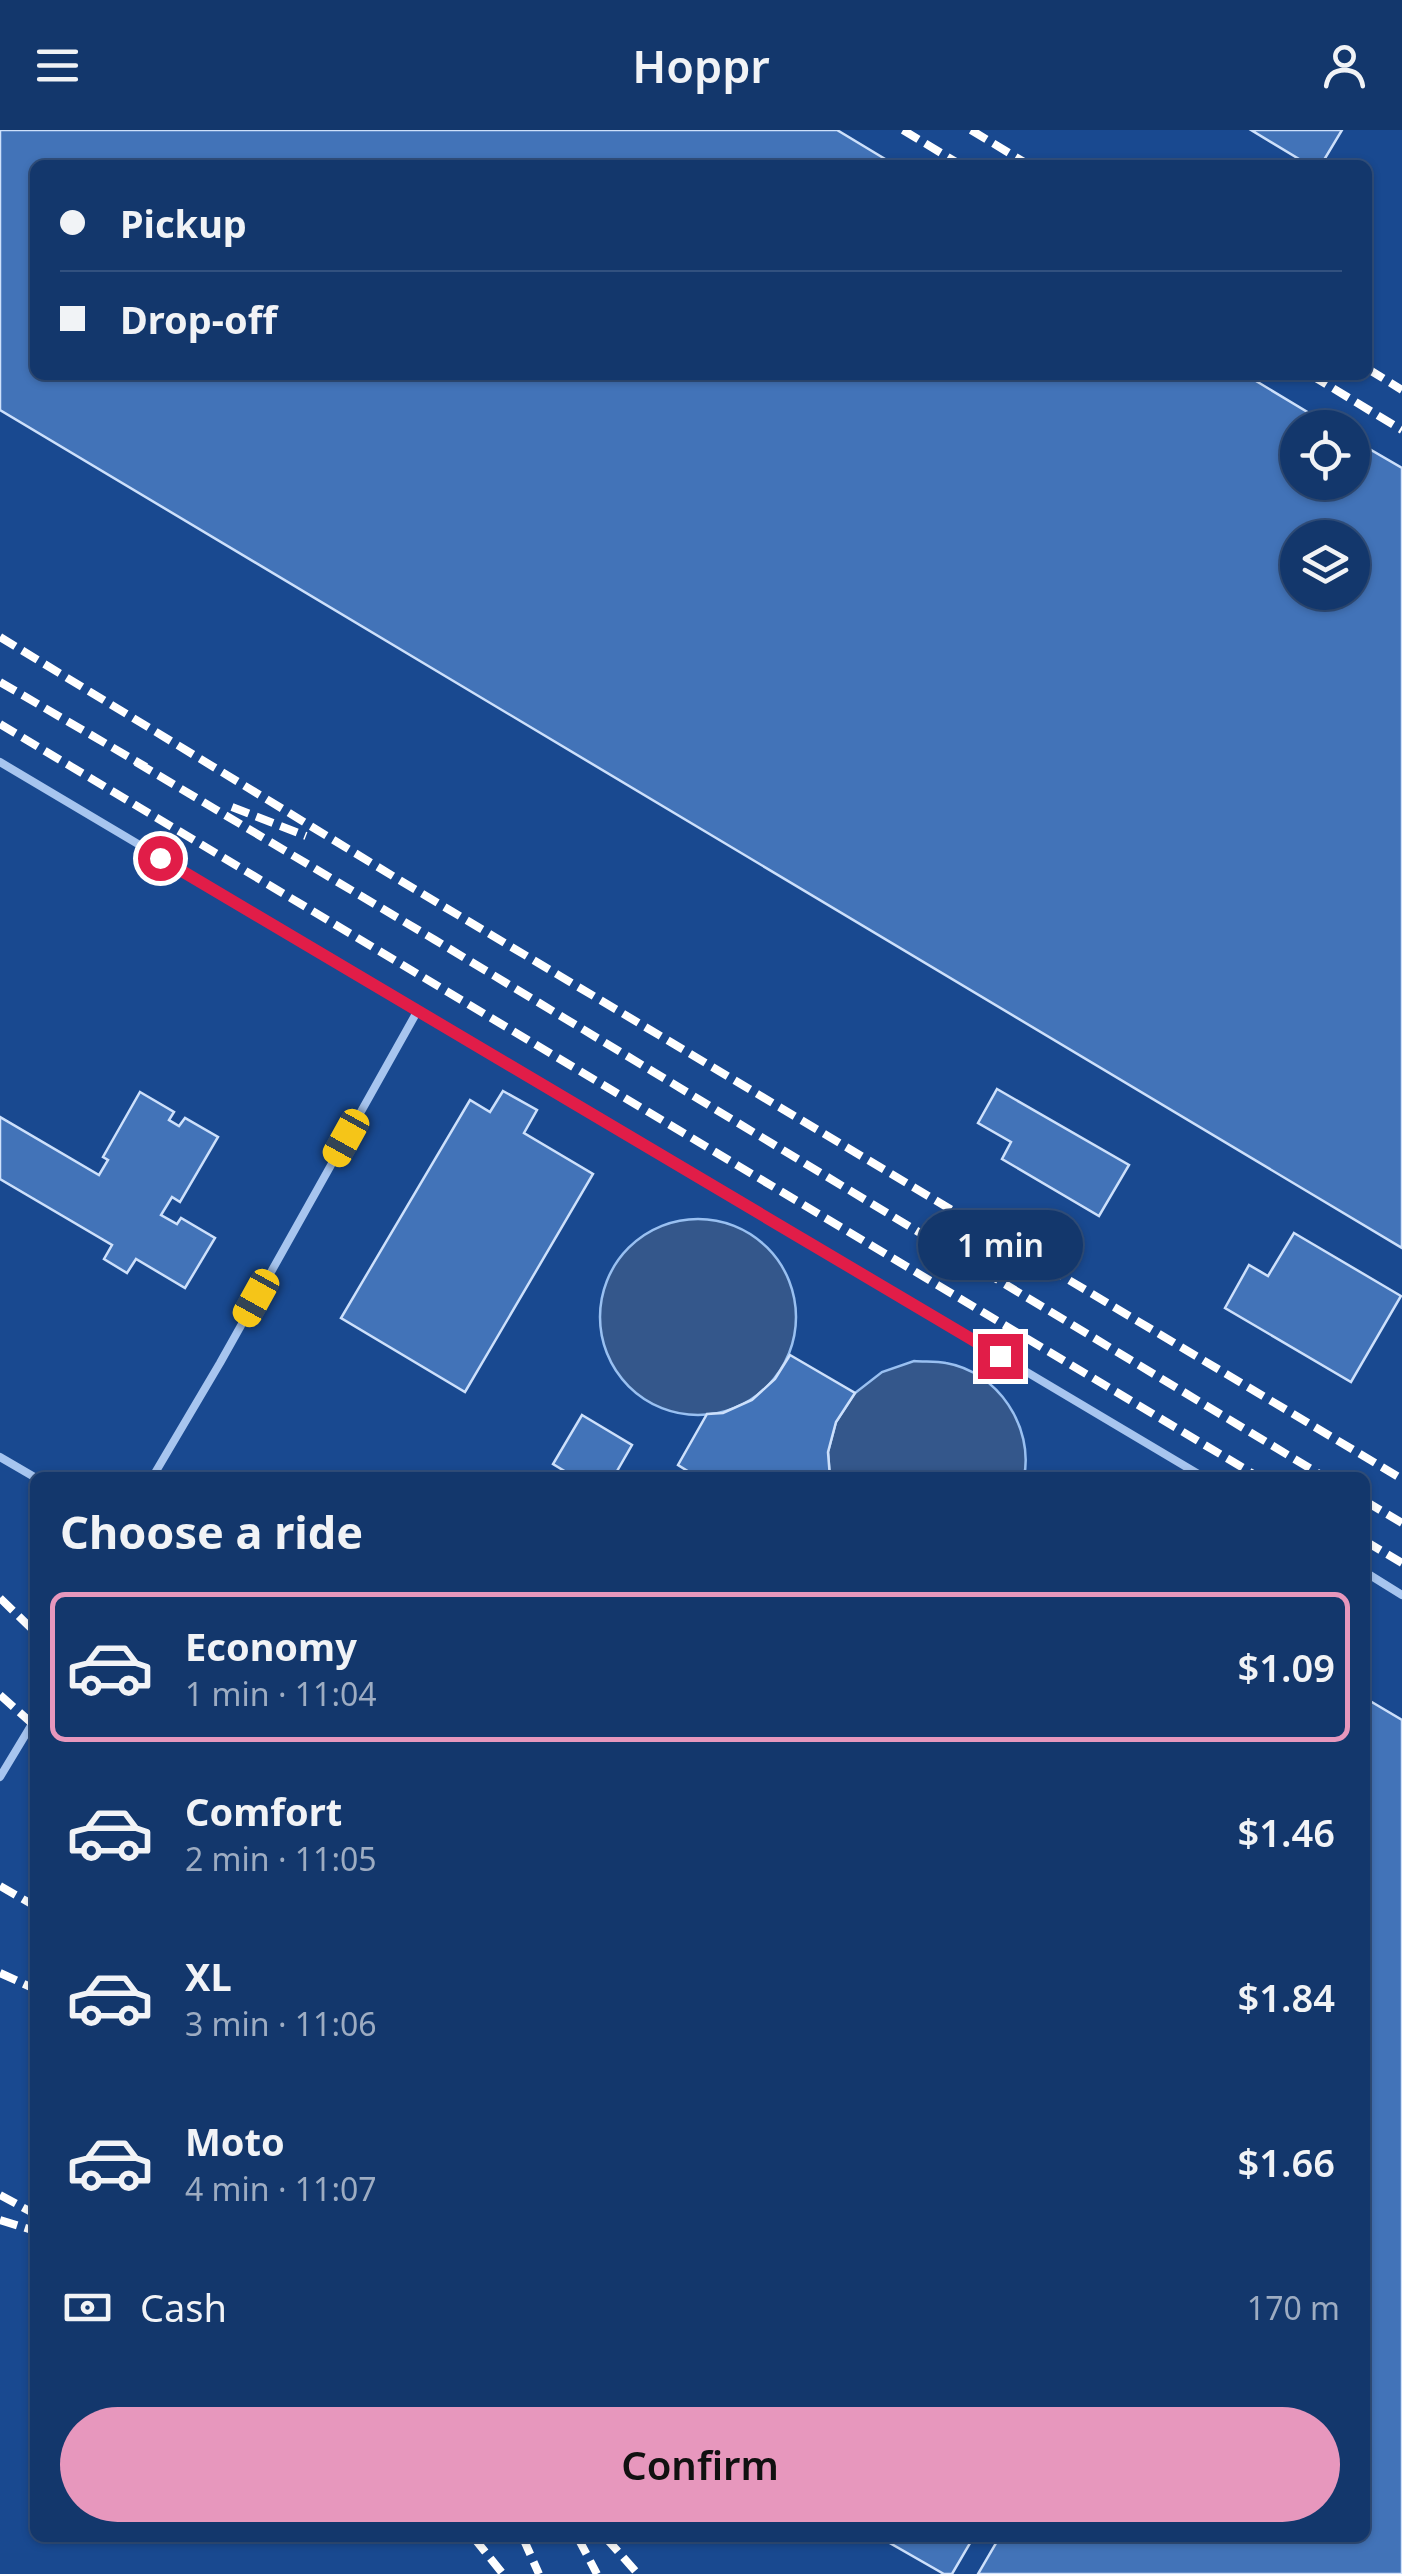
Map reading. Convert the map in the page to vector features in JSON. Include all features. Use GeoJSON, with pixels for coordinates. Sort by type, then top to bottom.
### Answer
{"type":"FeatureCollection","features":[{"type":"Feature","properties":{"kind":"lane"},"geometry":{"type":"LineString","coordinates":[[0,762],[1196,1472]]}},
{"type":"Feature","properties":{"kind":"lane"},"geometry":{"type":"LineString","coordinates":[[156,1472],[418,1010]]}},
{"type":"Feature","properties":{"kind":"lane"},"geometry":{"type":"LineString","coordinates":[[0,1457],[30,1474]]}},
{"type":"Feature","properties":{"kind":"lane"},"geometry":{"type":"LineString","coordinates":[[1370,1575],[1402,1595]]}},
{"type":"Feature","properties":{"kind":"lane"},"geometry":{"type":"LineString","coordinates":[[0,1777],[30,1727]]}},
{"type":"Feature","properties":{"kind":"water"},"geometry":{"type":"Polygon","coordinates":[[[698,1219],[736,1226],[768,1247],[789,1279],[796,1317],[789,1355],[768,1387],[736,1408],[698,1415],[660,1408],[628,1387],[607,1355],[600,1317],[607,1279],[628,1247],[660,1226],[698,1219]]]}},
{"type":"Feature","properties":{"kind":"water"},"geometry":{"type":"Polygon","coordinates":[[[914,1361],[942,1362],[982,1378],[996,1390],[1017,1421],[1026,1458],[1025,1472],[830,1472],[828,1452],[836,1422],[855,1393],[882,1372],[914,1361]]]}},
{"type":"Feature","properties":{"kind":"building"},"geometry":{"type":"Polygon","coordinates":[[[0,130],[837,130],[887,160],[30,160],[30,380],[1254,380],[1304,410],[1280,410],[1280,500],[1370,500],[1370,449],[1402,468],[1402,1248],[0,410],[0,130]]]}},
{"type":"Feature","properties":{"kind":"building"},"geometry":{"type":"Polygon","coordinates":[[[1251,130],[1342,130],[1324,160],[1301,160],[1251,130]]]}},
{"type":"Feature","properties":{"kind":"building"},"geometry":{"type":"Polygon","coordinates":[[[997,1089],[1129,1165],[1099,1216],[1002,1159],[1011,1142],[978,1123],[997,1089]]]}},
{"type":"Feature","properties":{"kind":"building"},"geometry":{"type":"Polygon","coordinates":[[[503,1091],[537,1110],[524,1133],[593,1174],[465,1392],[341,1318],[470,1100],[490,1112],[503,1091]]]}},
{"type":"Feature","properties":{"kind":"building"},"geometry":{"type":"Polygon","coordinates":[[[140,1092],[174,1112],[169,1120],[179,1126],[185,1118],[218,1137],[180,1202],[172,1197],[161,1215],[177,1224],[181,1218],[215,1238],[185,1288],[136,1259],[127,1273],[104,1259],[112,1245],[0,1179],[0,1117],[99,1175],[108,1160],[103,1157],[140,1092]]]}},
{"type":"Feature","properties":{"kind":"building"},"geometry":{"type":"Polygon","coordinates":[[[1294,1233],[1401,1296],[1351,1382],[1225,1308],[1249,1265],[1268,1276],[1294,1233]]]}},
{"type":"Feature","properties":{"kind":"building"},"geometry":{"type":"Polygon","coordinates":[[[790,1355],[855,1393],[836,1422],[828,1452],[830,1472],[689,1472],[678,1465],[707,1414],[723,1413],[752,1400],[775,1379],[790,1355]]]}},
{"type":"Feature","properties":{"kind":"building"},"geometry":{"type":"Polygon","coordinates":[[[582,1415],[632,1445],[616,1472],[566,1472],[553,1464],[582,1415]]]}},
{"type":"Feature","properties":{"kind":"building"},"geometry":{"type":"Polygon","coordinates":[[[1370,1701],[1402,1720],[1402,2574],[978,2574],[997,2542],[1370,2542],[1370,1701]]]}},
{"type":"Feature","properties":{"kind":"building"},"geometry":{"type":"Polygon","coordinates":[[[888,2542],[971,2542],[952,2574],[944,2574],[888,2542]]]}},
{"type":"Feature","properties":{"kind":"railway"},"geometry":{"type":"LineString","coordinates":[[903,130],[953,160]]}},
{"type":"Feature","properties":{"kind":"railway"},"geometry":{"type":"LineString","coordinates":[[971,130],[1021,160]]}},
{"type":"Feature","properties":{"kind":"railway"},"geometry":{"type":"LineString","coordinates":[[1372,371],[1402,390]]}},
{"type":"Feature","properties":{"kind":"railway"},"geometry":{"type":"LineString","coordinates":[[1319,380],[1402,430]]}},
{"type":"Feature","properties":{"kind":"railway"},"geometry":{"type":"LineString","coordinates":[[0,637],[1402,1479]]}},
{"type":"Feature","properties":{"kind":"railway"},"geometry":{"type":"LineString","coordinates":[[0,682],[146,767]]}},
{"type":"Feature","properties":{"kind":"railway"},"geometry":{"type":"LineString","coordinates":[[0,724],[1250,1472]]}},
{"type":"Feature","properties":{"kind":"railway"},"geometry":{"type":"LineString","coordinates":[[136,762],[1316,1472]]}},
{"type":"Feature","properties":{"kind":"railway"},"geometry":{"type":"LineString","coordinates":[[232,807],[306,836]]}},
{"type":"Feature","properties":{"kind":"railway"},"geometry":{"type":"LineString","coordinates":[[1370,1504],[1402,1523]]}},
{"type":"Feature","properties":{"kind":"railway"},"geometry":{"type":"LineString","coordinates":[[1370,1544],[1402,1563]]}},
{"type":"Feature","properties":{"kind":"railway"},"geometry":{"type":"LineString","coordinates":[[0,1598],[30,1627]]}},
{"type":"Feature","properties":{"kind":"railway"},"geometry":{"type":"LineString","coordinates":[[0,1695],[30,1722]]}},
{"type":"Feature","properties":{"kind":"railway"},"geometry":{"type":"LineString","coordinates":[[0,1886],[30,1903]]}},
{"type":"Feature","properties":{"kind":"railway"},"geometry":{"type":"LineString","coordinates":[[0,1973],[30,1987]]}},
{"type":"Feature","properties":{"kind":"railway"},"geometry":{"type":"LineString","coordinates":[[0,2195],[30,2211]]}},
{"type":"Feature","properties":{"kind":"railway"},"geometry":{"type":"LineString","coordinates":[[0,2220],[30,2229]]}},
{"type":"Feature","properties":{"kind":"railway"},"geometry":{"type":"LineString","coordinates":[[477,2542],[503,2574]]}},
{"type":"Feature","properties":{"kind":"railway"},"geometry":{"type":"LineString","coordinates":[[525,2542],[539,2574]]}},
{"type":"Feature","properties":{"kind":"railway"},"geometry":{"type":"LineString","coordinates":[[580,2542],[597,2574]]}},
{"type":"Feature","properties":{"kind":"railway"},"geometry":{"type":"LineString","coordinates":[[610,2542],[638,2574]]}},
{"type":"Feature","properties":{"kind":"route"},"geometry":{"type":"LineString","coordinates":[[160,858],[1000,1356]]}}]}
